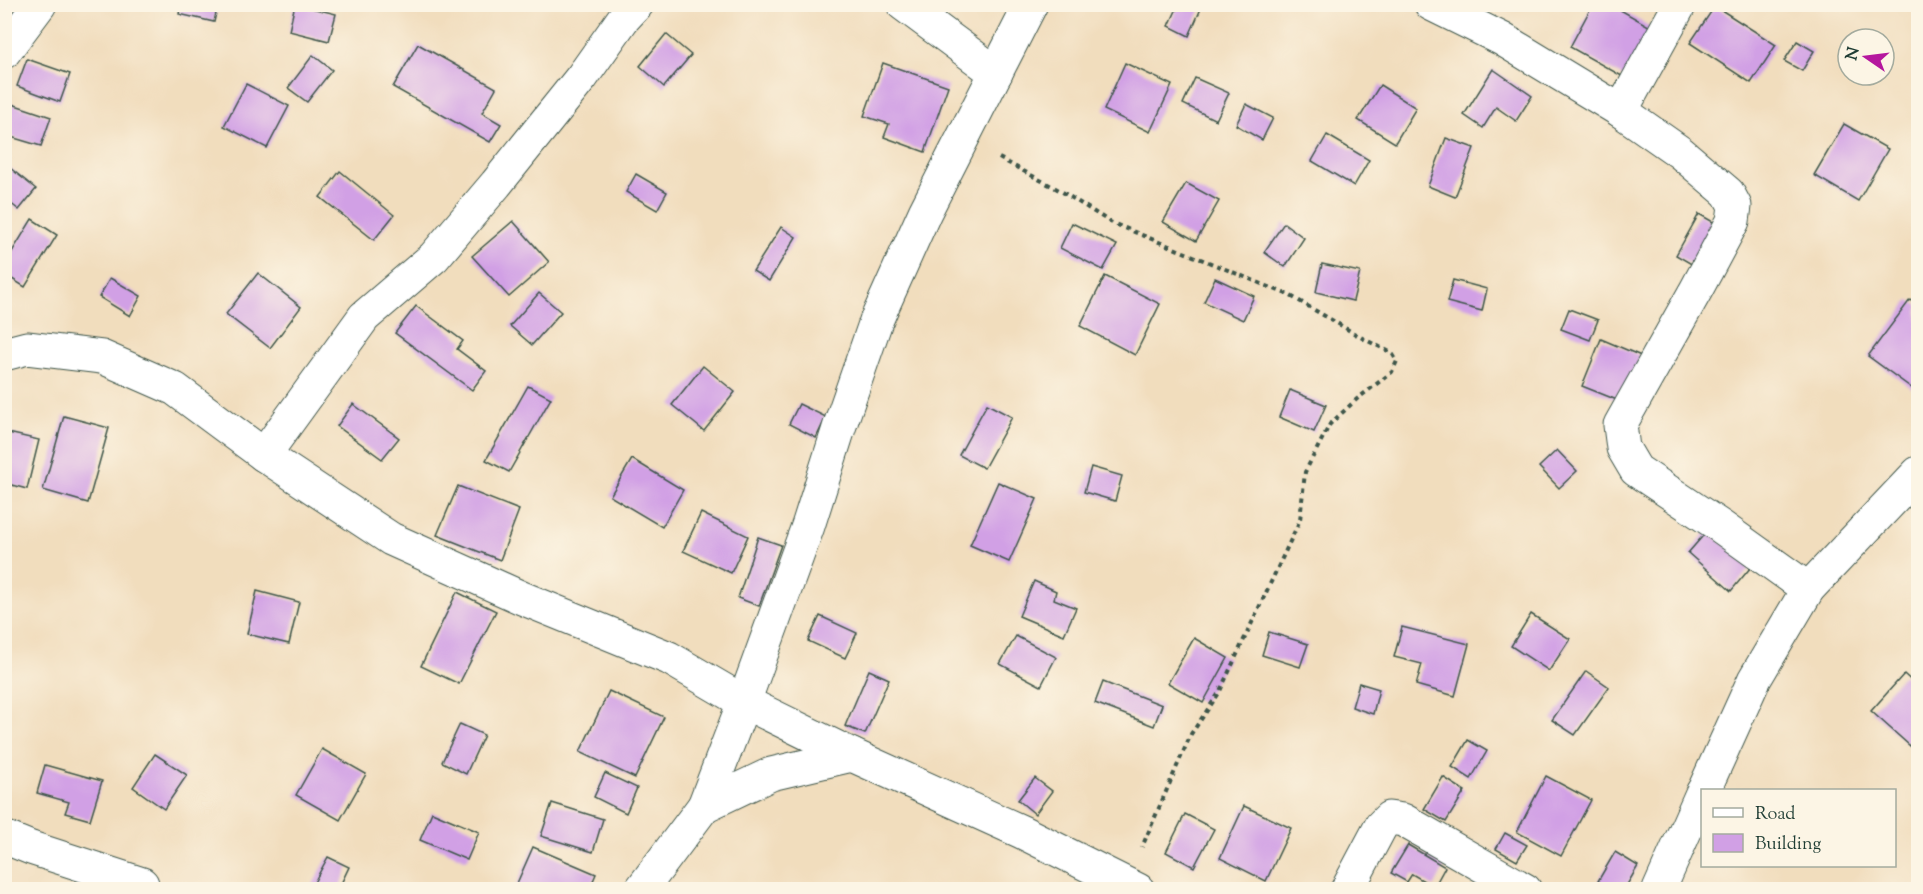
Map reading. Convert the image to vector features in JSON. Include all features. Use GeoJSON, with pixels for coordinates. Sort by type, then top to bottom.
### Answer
{"type":"FeatureCollection","features":[{"type":"Feature","properties":{"kind":"street"},"geometry":{"type":"LineString","coordinates":[[4,52],[40,4]]}},
{"type":"Feature","properties":{"kind":"street"},"geometry":{"type":"LineString","coordinates":[[264,455],[364,317],[434,257],[582,77],[623,19],[637,4]]}},
{"type":"Feature","properties":{"kind":"street"},"geometry":{"type":"LineString","coordinates":[[903,4],[996,73]]}},
{"type":"Feature","properties":{"kind":"street"},"geometry":{"type":"LineString","coordinates":[[641,890],[704,806],[808,526],[876,321],[925,212],[1031,4]]}},
{"type":"Feature","properties":{"kind":"street"},"geometry":{"type":"LineString","coordinates":[[1431,4],[1502,39],[1620,111],[1681,153],[1728,193],[1735,206],[1733,221],[1620,425],[1623,448],[1636,470],[1808,589]]}},
{"type":"Feature","properties":{"kind":"street"},"geometry":{"type":"LineString","coordinates":[[1620,111],[1680,4]]}},
{"type":"Feature","properties":{"kind":"street"},"geometry":{"type":"LineString","coordinates":[[12,345],[102,357],[175,389],[264,455],[391,539],[522,598],[669,658],[744,702],[1132,886]]}},
{"type":"Feature","properties":{"kind":"street"},"geometry":{"type":"LineString","coordinates":[[1704,789],[1754,680],[1808,589],[1918,473]]}},
{"type":"Feature","properties":{"kind":"street"},"geometry":{"type":"LineString","coordinates":[[704,806],[771,774],[852,755]]}},
{"type":"Feature","properties":{"kind":"street"},"geometry":{"type":"LineString","coordinates":[[1659,890],[1701,796]]}},
{"type":"Feature","properties":{"kind":"street"},"geometry":{"type":"LineString","coordinates":[[1347,890],[1381,826],[1389,818],[1403,820],[1525,890]]}},
{"type":"Feature","properties":{"kind":"street"},"geometry":{"type":"LineString","coordinates":[[4,837],[146,888]]}},
{"type":"Feature","properties":{"kind":"path"},"geometry":{"type":"LineString","coordinates":[[963,141],[1014,165],[1110,222],[1289,295],[1364,339],[1392,352],[1397,361],[1392,372],[1357,399],[1330,424],[1305,472],[1300,520],[1219,693],[1191,734],[1154,818],[1132,886]]}},
{"type":"Feature","properties":{"kind":"building"},"geometry":{"type":"Polygon","coordinates":[[[181,4],[218,4],[214,22],[179,14],[181,4]]]}},
{"type":"Feature","properties":{"kind":"building"},"geometry":{"type":"Polygon","coordinates":[[[295,4],[336,14],[329,41],[289,31],[295,4]]]}},
{"type":"Feature","properties":{"kind":"building"},"geometry":{"type":"Polygon","coordinates":[[[1179,4],[1203,4],[1189,36],[1169,26],[1179,4]]]}},
{"type":"Feature","properties":{"kind":"building"},"geometry":{"type":"Polygon","coordinates":[[[1593,4],[1610,4],[1654,29],[1627,79],[1570,47],[1593,4]]]}},
{"type":"Feature","properties":{"kind":"building"},"geometry":{"type":"Polygon","coordinates":[[[1715,6],[1776,45],[1751,83],[1690,43],[1715,6]]]}},
{"type":"Feature","properties":{"kind":"building"},"geometry":{"type":"Polygon","coordinates":[[[666,34],[691,55],[664,87],[640,66],[666,34]]]}},
{"type":"Feature","properties":{"kind":"building"},"geometry":{"type":"Polygon","coordinates":[[[1797,41],[1814,51],[1802,71],[1784,61],[1797,41]]]}},
{"type":"Feature","properties":{"kind":"building"},"geometry":{"type":"Polygon","coordinates":[[[418,44],[496,88],[482,113],[501,124],[490,142],[393,87],[418,44]]]}},
{"type":"Feature","properties":{"kind":"building"},"geometry":{"type":"Polygon","coordinates":[[[313,55],[332,70],[307,102],[288,88],[313,55]]]}},
{"type":"Feature","properties":{"kind":"building"},"geometry":{"type":"Polygon","coordinates":[[[27,59],[70,74],[60,102],[17,86],[27,59]]]}},
{"type":"Feature","properties":{"kind":"building"},"geometry":{"type":"Polygon","coordinates":[[[883,63],[948,86],[925,152],[884,137],[889,124],[864,116],[883,63]]]}},
{"type":"Feature","properties":{"kind":"building"},"geometry":{"type":"Polygon","coordinates":[[[1125,63],[1172,85],[1150,132],[1104,110],[1125,63]]]}},
{"type":"Feature","properties":{"kind":"building"},"geometry":{"type":"Polygon","coordinates":[[[1493,69],[1532,96],[1516,121],[1496,107],[1483,128],[1464,115],[1493,69]]]}},
{"type":"Feature","properties":{"kind":"building"},"geometry":{"type":"Polygon","coordinates":[[[1195,78],[1229,93],[1216,120],[1183,104],[1195,78]]]}},
{"type":"Feature","properties":{"kind":"building"},"geometry":{"type":"Polygon","coordinates":[[[246,84],[289,106],[267,148],[224,126],[246,84]]]}},
{"type":"Feature","properties":{"kind":"building"},"geometry":{"type":"Polygon","coordinates":[[[1380,85],[1416,108],[1395,143],[1358,120],[1380,85]]]}},
{"type":"Feature","properties":{"kind":"building"},"geometry":{"type":"Polygon","coordinates":[[[9,103],[51,117],[41,146],[4,135],[4,117],[9,103]]]}},
{"type":"Feature","properties":{"kind":"building"},"geometry":{"type":"Polygon","coordinates":[[[1246,104],[1273,118],[1262,140],[1236,125],[1246,104]]]}},
{"type":"Feature","properties":{"kind":"building"},"geometry":{"type":"Polygon","coordinates":[[[1844,124],[1888,149],[1858,201],[1814,175],[1844,124]]]}},
{"type":"Feature","properties":{"kind":"building"},"geometry":{"type":"Polygon","coordinates":[[[1327,135],[1369,160],[1354,186],[1312,161],[1327,135]]]}},
{"type":"Feature","properties":{"kind":"building"},"geometry":{"type":"Polygon","coordinates":[[[1446,138],[1474,148],[1455,197],[1428,186],[1446,138]]]}},
{"type":"Feature","properties":{"kind":"building"},"geometry":{"type":"Polygon","coordinates":[[[4,163],[36,189],[19,210],[4,198],[4,163]]]}},
{"type":"Feature","properties":{"kind":"building"},"geometry":{"type":"Polygon","coordinates":[[[340,171],[394,215],[374,240],[320,197],[340,171]]]}},
{"type":"Feature","properties":{"kind":"building"},"geometry":{"type":"Polygon","coordinates":[[[636,174],[667,192],[657,210],[626,192],[636,174]]]}},
{"type":"Feature","properties":{"kind":"building"},"geometry":{"type":"Polygon","coordinates":[[[1186,183],[1219,201],[1196,241],[1163,222],[1186,183]]]}},
{"type":"Feature","properties":{"kind":"building"},"geometry":{"type":"Polygon","coordinates":[[[1699,214],[1722,227],[1700,269],[1676,255],[1699,214]]]}},
{"type":"Feature","properties":{"kind":"building"},"geometry":{"type":"Polygon","coordinates":[[[32,219],[57,235],[25,287],[4,274],[4,265],[32,219]]]}},
{"type":"Feature","properties":{"kind":"building"},"geometry":{"type":"Polygon","coordinates":[[[513,221],[549,262],[509,297],[472,256],[513,221]]]}},
{"type":"Feature","properties":{"kind":"building"},"geometry":{"type":"Polygon","coordinates":[[[1072,223],[1117,245],[1103,270],[1060,248],[1072,223]]]}},
{"type":"Feature","properties":{"kind":"building"},"geometry":{"type":"Polygon","coordinates":[[[1284,223],[1304,238],[1285,267],[1264,252],[1284,223]]]}},
{"type":"Feature","properties":{"kind":"building"},"geometry":{"type":"Polygon","coordinates":[[[781,227],[796,237],[769,281],[753,271],[781,227]]]}},
{"type":"Feature","properties":{"kind":"building"},"geometry":{"type":"Polygon","coordinates":[[[1322,264],[1360,272],[1353,301],[1316,292],[1322,264]]]}},
{"type":"Feature","properties":{"kind":"building"},"geometry":{"type":"Polygon","coordinates":[[[258,273],[301,307],[270,348],[226,314],[258,273]]]}},
{"type":"Feature","properties":{"kind":"building"},"geometry":{"type":"Polygon","coordinates":[[[1105,276],[1160,304],[1135,355],[1080,326],[1105,276]]]}},
{"type":"Feature","properties":{"kind":"building"},"geometry":{"type":"Polygon","coordinates":[[[110,278],[141,296],[130,316],[99,297],[110,278]]]}},
{"type":"Feature","properties":{"kind":"building"},"geometry":{"type":"Polygon","coordinates":[[[1215,278],[1254,296],[1243,320],[1204,302],[1215,278]]]}},
{"type":"Feature","properties":{"kind":"building"},"geometry":{"type":"Polygon","coordinates":[[[1453,280],[1487,289],[1482,311],[1447,302],[1453,280]]]}},
{"type":"Feature","properties":{"kind":"building"},"geometry":{"type":"Polygon","coordinates":[[[539,293],[561,312],[532,345],[510,326],[539,293]]]}},
{"type":"Feature","properties":{"kind":"building"},"geometry":{"type":"Polygon","coordinates":[[[1910,300],[1918,306],[1918,382],[1913,389],[1868,356],[1910,300]]]}},
{"type":"Feature","properties":{"kind":"building"},"geometry":{"type":"Polygon","coordinates":[[[416,306],[463,341],[457,349],[486,371],[472,390],[395,333],[416,306]]]}},
{"type":"Feature","properties":{"kind":"building"},"geometry":{"type":"Polygon","coordinates":[[[1569,309],[1598,320],[1590,340],[1561,329],[1569,309]]]}},
{"type":"Feature","properties":{"kind":"building"},"geometry":{"type":"Polygon","coordinates":[[[1601,339],[1641,356],[1622,402],[1582,386],[1601,339]]]}},
{"type":"Feature","properties":{"kind":"building"},"geometry":{"type":"Polygon","coordinates":[[[703,366],[735,392],[704,431],[672,405],[703,366]]]}},
{"type":"Feature","properties":{"kind":"building"},"geometry":{"type":"Polygon","coordinates":[[[528,386],[551,398],[509,472],[486,460],[528,386]]]}},
{"type":"Feature","properties":{"kind":"building"},"geometry":{"type":"Polygon","coordinates":[[[1290,390],[1326,405],[1314,432],[1279,417],[1290,390]]]}},
{"type":"Feature","properties":{"kind":"building"},"geometry":{"type":"Polygon","coordinates":[[[353,404],[399,438],[382,459],[337,426],[353,404]]]}},
{"type":"Feature","properties":{"kind":"building"},"geometry":{"type":"Polygon","coordinates":[[[799,404],[826,417],[816,438],[789,424],[799,404]]]}},
{"type":"Feature","properties":{"kind":"building"},"geometry":{"type":"Polygon","coordinates":[[[987,404],[1012,417],[984,468],[959,455],[987,404]]]}},
{"type":"Feature","properties":{"kind":"building"},"geometry":{"type":"Polygon","coordinates":[[[64,416],[109,428],[88,503],[43,490],[64,416]]]}},
{"type":"Feature","properties":{"kind":"building"},"geometry":{"type":"Polygon","coordinates":[[[4,432],[39,440],[27,489],[4,483],[4,432]]]}},
{"type":"Feature","properties":{"kind":"building"},"geometry":{"type":"Polygon","coordinates":[[[1557,450],[1577,471],[1559,488],[1539,467],[1557,450]]]}},
{"type":"Feature","properties":{"kind":"building"},"geometry":{"type":"Polygon","coordinates":[[[632,459],[683,490],[662,527],[610,496],[632,459]]]}},
{"type":"Feature","properties":{"kind":"building"},"geometry":{"type":"Polygon","coordinates":[[[1091,467],[1122,476],[1115,501],[1084,492],[1091,467]]]}},
{"type":"Feature","properties":{"kind":"building"},"geometry":{"type":"Polygon","coordinates":[[[998,482],[1037,499],[1009,562],[970,545],[998,482]]]}},
{"type":"Feature","properties":{"kind":"building"},"geometry":{"type":"Polygon","coordinates":[[[458,486],[519,510],[500,560],[437,535],[458,486]]]}},
{"type":"Feature","properties":{"kind":"building"},"geometry":{"type":"Polygon","coordinates":[[[701,513],[748,536],[731,573],[683,551],[701,513]]]}},
{"type":"Feature","properties":{"kind":"building"},"geometry":{"type":"Polygon","coordinates":[[[1708,530],[1751,567],[1731,591],[1688,553],[1708,530]]]}},
{"type":"Feature","properties":{"kind":"building"},"geometry":{"type":"Polygon","coordinates":[[[758,537],[781,545],[759,606],[738,598],[758,537]]]}},
{"type":"Feature","properties":{"kind":"building"},"geometry":{"type":"Polygon","coordinates":[[[1034,581],[1056,591],[1054,599],[1076,608],[1064,635],[1019,616],[1034,581]]]}},
{"type":"Feature","properties":{"kind":"building"},"geometry":{"type":"Polygon","coordinates":[[[257,591],[299,602],[289,644],[247,634],[257,591]]]}},
{"type":"Feature","properties":{"kind":"building"},"geometry":{"type":"Polygon","coordinates":[[[457,592],[496,611],[459,684],[421,666],[457,592]]]}},
{"type":"Feature","properties":{"kind":"building"},"geometry":{"type":"Polygon","coordinates":[[[1531,614],[1570,639],[1549,671],[1511,646],[1531,614]]]}},
{"type":"Feature","properties":{"kind":"building"},"geometry":{"type":"Polygon","coordinates":[[[820,616],[857,633],[845,658],[808,641],[820,616]]]}},
{"type":"Feature","properties":{"kind":"building"},"geometry":{"type":"Polygon","coordinates":[[[1402,627],[1469,644],[1455,696],[1416,685],[1422,664],[1394,657],[1402,627]]]}},
{"type":"Feature","properties":{"kind":"building"},"geometry":{"type":"Polygon","coordinates":[[[1269,632],[1308,644],[1300,667],[1262,655],[1269,632]]]}},
{"type":"Feature","properties":{"kind":"building"},"geometry":{"type":"Polygon","coordinates":[[[1016,636],[1056,657],[1041,686],[1000,664],[1016,636]]]}},
{"type":"Feature","properties":{"kind":"building"},"geometry":{"type":"Polygon","coordinates":[[[1194,638],[1228,658],[1203,703],[1168,683],[1194,638]]]}},
{"type":"Feature","properties":{"kind":"building"},"geometry":{"type":"Polygon","coordinates":[[[869,670],[889,679],[865,734],[845,726],[869,670]]]}},
{"type":"Feature","properties":{"kind":"building"},"geometry":{"type":"Polygon","coordinates":[[[1586,671],[1609,687],[1575,735],[1552,720],[1586,671]]]}},
{"type":"Feature","properties":{"kind":"building"},"geometry":{"type":"Polygon","coordinates":[[[1904,674],[1918,687],[1918,753],[1871,711],[1904,674]]]}},
{"type":"Feature","properties":{"kind":"building"},"geometry":{"type":"Polygon","coordinates":[[[1103,682],[1162,705],[1154,726],[1095,703],[1103,682]]]}},
{"type":"Feature","properties":{"kind":"building"},"geometry":{"type":"Polygon","coordinates":[[[1359,683],[1379,689],[1373,714],[1352,707],[1359,683]]]}},
{"type":"Feature","properties":{"kind":"building"},"geometry":{"type":"Polygon","coordinates":[[[609,691],[664,717],[635,778],[580,752],[609,691]]]}},
{"type":"Feature","properties":{"kind":"building"},"geometry":{"type":"Polygon","coordinates":[[[460,724],[484,735],[466,774],[442,762],[460,724]]]}},
{"type":"Feature","properties":{"kind":"building"},"geometry":{"type":"Polygon","coordinates":[[[1468,740],[1487,751],[1471,779],[1452,767],[1468,740]]]}},
{"type":"Feature","properties":{"kind":"building"},"geometry":{"type":"Polygon","coordinates":[[[322,749],[366,774],[340,820],[296,795],[322,749]]]}},
{"type":"Feature","properties":{"kind":"building"},"geometry":{"type":"Polygon","coordinates":[[[155,754],[187,775],[164,809],[133,787],[155,754]]]}},
{"type":"Feature","properties":{"kind":"building"},"geometry":{"type":"Polygon","coordinates":[[[45,765],[102,781],[90,820],[65,813],[69,802],[37,793],[45,765]]]}},
{"type":"Feature","properties":{"kind":"building"},"geometry":{"type":"Polygon","coordinates":[[[605,773],[637,788],[626,813],[594,797],[605,773]]]}},
{"type":"Feature","properties":{"kind":"building"},"geometry":{"type":"Polygon","coordinates":[[[1546,776],[1591,800],[1561,856],[1517,832],[1546,776]]]}},
{"type":"Feature","properties":{"kind":"building"},"geometry":{"type":"Polygon","coordinates":[[[1443,777],[1465,791],[1446,822],[1424,809],[1443,777]]]}},
{"type":"Feature","properties":{"kind":"building"},"geometry":{"type":"Polygon","coordinates":[[[1035,778],[1052,791],[1035,814],[1018,800],[1035,778]]]}},
{"type":"Feature","properties":{"kind":"building"},"geometry":{"type":"Polygon","coordinates":[[[552,803],[603,819],[593,852],[541,836],[552,803]]]}},
{"type":"Feature","properties":{"kind":"building"},"geometry":{"type":"Polygon","coordinates":[[[1244,806],[1291,828],[1266,881],[1220,858],[1244,806]]]}},
{"type":"Feature","properties":{"kind":"building"},"geometry":{"type":"Polygon","coordinates":[[[432,812],[479,832],[467,860],[420,840],[432,812]]]}},
{"type":"Feature","properties":{"kind":"building"},"geometry":{"type":"Polygon","coordinates":[[[1185,814],[1214,829],[1194,867],[1166,852],[1185,814]]]}},
{"type":"Feature","properties":{"kind":"building"},"geometry":{"type":"Polygon","coordinates":[[[1505,833],[1527,845],[1517,861],[1496,849],[1505,833]]]}},
{"type":"Feature","properties":{"kind":"building"},"geometry":{"type":"Polygon","coordinates":[[[1408,845],[1445,867],[1434,887],[1412,874],[1407,882],[1391,873],[1408,845]]]}},
{"type":"Feature","properties":{"kind":"building"},"geometry":{"type":"Polygon","coordinates":[[[533,847],[596,874],[589,890],[514,890],[533,847]]]}},
{"type":"Feature","properties":{"kind":"building"},"geometry":{"type":"Polygon","coordinates":[[[1615,852],[1638,866],[1624,890],[1613,890],[1598,881],[1615,852]]]}},
{"type":"Feature","properties":{"kind":"building"},"geometry":{"type":"Polygon","coordinates":[[[328,857],[349,867],[338,890],[310,890],[328,857]]]}}]}
